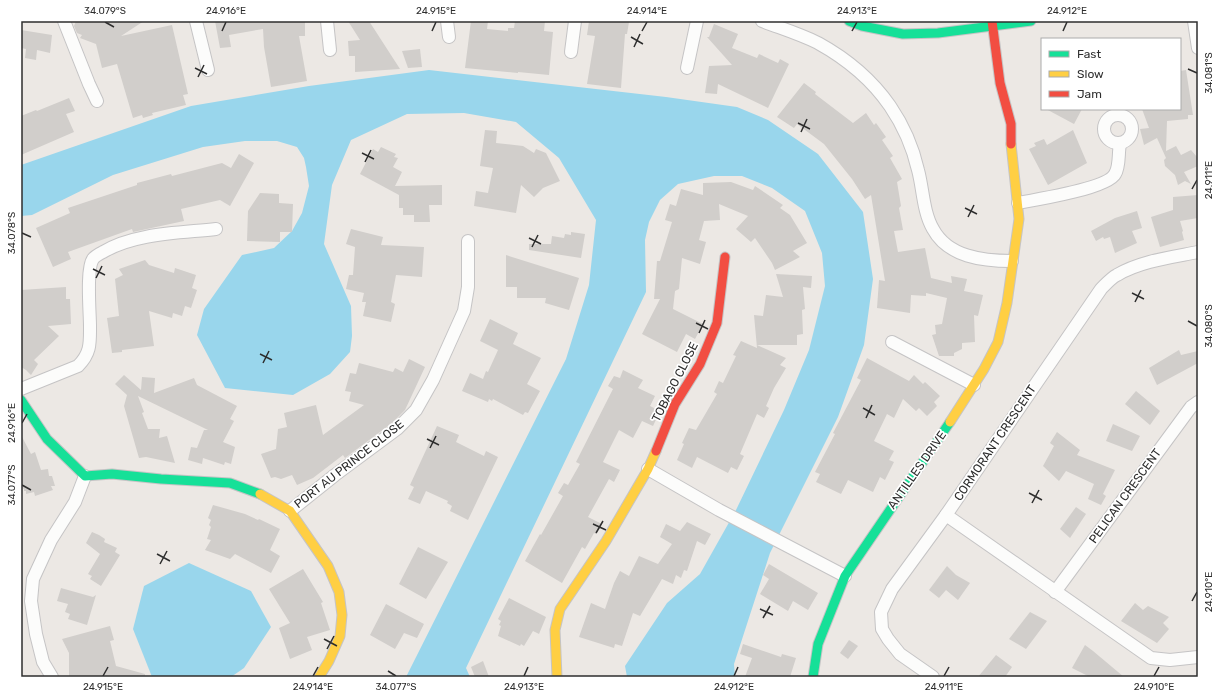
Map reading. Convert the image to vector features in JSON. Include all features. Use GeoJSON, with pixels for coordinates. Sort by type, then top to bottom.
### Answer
{"type":"FeatureCollection","features":[{"type":"Feature","properties":{"kind":"street"},"geometry":{"type":"LineString","coordinates":[[64,21],[88,84],[97,101]]}},
{"type":"Feature","properties":{"kind":"street"},"geometry":{"type":"LineString","coordinates":[[196,21],[208,70]]}},
{"type":"Feature","properties":{"kind":"street"},"geometry":{"type":"LineString","coordinates":[[327,21],[330,50]]}},
{"type":"Feature","properties":{"kind":"street"},"geometry":{"type":"LineString","coordinates":[[447,21],[449,37]]}},
{"type":"Feature","properties":{"kind":"street"},"geometry":{"type":"LineString","coordinates":[[571,52],[575,21]]}},
{"type":"Feature","properties":{"kind":"street"},"geometry":{"type":"LineString","coordinates":[[687,68],[697,21]]}},
{"type":"Feature","properties":{"kind":"street"},"geometry":{"type":"LineString","coordinates":[[762,21],[817,43],[840,56],[868,79],[891,107],[907,136],[918,170],[924,204],[932,228],[944,244],[960,253],[977,258],[992,261],[1012,261]]}},
{"type":"Feature","properties":{"kind":"street"},"geometry":{"type":"LineString","coordinates":[[849,21],[862,26],[903,34],[938,33],[992,23],[1031,21]]}},
{"type":"Feature","properties":{"kind":"street"},"geometry":{"type":"LineString","coordinates":[[1194,21],[1198,48]]}},
{"type":"Feature","properties":{"kind":"street","name":"ANTILLES DRIVE"},"geometry":{"type":"LineString","coordinates":[[813,677],[818,644],[845,576],[945,430],[984,370],[998,342],[1007,303],[1019,219],[1010,147],[1011,124],[1000,83],[992,23]]}},
{"type":"Feature","properties":{"kind":"street"},"geometry":{"type":"LineString","coordinates":[[1018,203],[1058,196],[1108,181],[1115,176],[1120,144]]}},
{"type":"Feature","properties":{"kind":"street"},"geometry":{"type":"LineString","coordinates":[[21,389],[78,366],[84,360],[89,351],[89,273],[93,259],[114,245],[146,237],[216,229]]}},
{"type":"Feature","properties":{"kind":"street","name":"PORT AU PRINCE CLOSE"},"geometry":{"type":"LineString","coordinates":[[290,511],[397,428],[416,410],[433,380],[464,311],[468,287],[468,241]]}},
{"type":"Feature","properties":{"kind":"street","name":"CORMORANT CRESCENT"},"geometry":{"type":"LineString","coordinates":[[933,677],[900,654],[882,629],[881,612],[892,589],[946,514],[1101,289],[1116,275],[1134,268],[1160,260],[1198,252]]}},
{"type":"Feature","properties":{"kind":"street","name":"TOBAGO CLOSE"},"geometry":{"type":"LineString","coordinates":[[557,677],[555,630],[560,609],[606,541],[648,469],[675,404],[700,364],[717,323],[725,257]]}},
{"type":"Feature","properties":{"kind":"street"},"geometry":{"type":"LineString","coordinates":[[892,342],[974,385]]}},
{"type":"Feature","properties":{"kind":"street"},"geometry":{"type":"LineString","coordinates":[[21,400],[47,438],[85,476],[112,474],[161,479],[230,483],[258,493],[290,511],[328,566],[339,592],[342,615],[340,636],[329,661],[319,677]]}},
{"type":"Feature","properties":{"kind":"street","name":"PELICAN CRESCENT"},"geometry":{"type":"LineString","coordinates":[[1055,592],[1191,407],[1198,402]]}},
{"type":"Feature","properties":{"kind":"street"},"geometry":{"type":"LineString","coordinates":[[648,469],[782,544],[845,576]]}},
{"type":"Feature","properties":{"kind":"street"},"geometry":{"type":"LineString","coordinates":[[52,677],[43,662],[31,602],[26,595],[52,540],[75,502],[85,476]]}},
{"type":"Feature","properties":{"kind":"street"},"geometry":{"type":"LineString","coordinates":[[946,514],[1151,658],[1170,660],[1198,658]]}},
{"type":"Feature","properties":{"kind":"water"},"geometry":{"type":"Polygon","coordinates":[[[429,70],[666,97],[737,107],[768,120],[818,154],[863,212],[873,279],[864,345],[838,417],[770,553],[734,664],[735,677],[627,677],[625,666],[667,603],[700,574],[736,510],[784,410],[809,350],[825,286],[822,253],[805,211],[772,188],[742,176],[714,176],[678,184],[660,200],[649,222],[645,240],[646,292],[466,668],[470,677],[406,677],[566,359],[589,285],[596,220],[559,158],[516,122],[464,113],[407,114],[351,140],[332,185],[324,244],[351,306],[352,336],[350,352],[330,374],[293,395],[225,388],[197,335],[204,309],[242,255],[274,248],[292,231],[302,213],[309,186],[304,158],[297,147],[277,141],[245,141],[203,147],[113,175],[32,215],[21,216],[21,165],[191,106],[309,86],[429,70]]]}},
{"type":"Feature","properties":{"kind":"water"},"geometry":{"type":"Polygon","coordinates":[[[189,563],[251,591],[271,627],[244,668],[231,677],[152,677],[133,629],[144,586],[189,563]]]}},
{"type":"Feature","properties":{"kind":"building"},"geometry":{"type":"Polygon","coordinates":[[[76,21],[144,21],[121,36],[172,25],[188,94],[183,95],[186,105],[152,113],[153,115],[143,118],[142,115],[133,118],[117,64],[102,68],[96,44],[80,38],[82,35],[77,33],[74,26],[76,21]]]}},
{"type":"Feature","properties":{"kind":"building"},"geometry":{"type":"Polygon","coordinates":[[[215,21],[305,21],[305,36],[299,36],[307,81],[271,87],[264,47],[263,29],[229,35],[231,47],[220,48],[215,21]]]}},
{"type":"Feature","properties":{"kind":"building"},"geometry":{"type":"Polygon","coordinates":[[[348,21],[369,21],[400,69],[355,72],[355,56],[349,56],[348,41],[360,40],[348,21]]]}},
{"type":"Feature","properties":{"kind":"building"},"geometry":{"type":"Polygon","coordinates":[[[471,21],[488,21],[487,29],[508,31],[508,28],[514,28],[515,21],[545,21],[544,31],[553,32],[549,75],[465,68],[471,21]]]}},
{"type":"Feature","properties":{"kind":"building"},"geometry":{"type":"Polygon","coordinates":[[[589,21],[629,22],[627,34],[625,34],[621,88],[587,84],[595,36],[587,35],[589,21]]]}},
{"type":"Feature","properties":{"kind":"building"},"geometry":{"type":"Polygon","coordinates":[[[714,24],[738,34],[732,48],[757,58],[759,54],[778,63],[780,59],[789,64],[768,108],[718,84],[717,94],[705,93],[709,66],[732,65],[707,37],[709,37],[714,24]]]}},
{"type":"Feature","properties":{"kind":"building"},"geometry":{"type":"Polygon","coordinates":[[[21,30],[52,35],[50,53],[37,50],[36,60],[25,58],[26,49],[21,48],[21,30]]]}},
{"type":"Feature","properties":{"kind":"building"},"geometry":{"type":"Polygon","coordinates":[[[420,49],[422,67],[408,68],[402,51],[420,49]]]}},
{"type":"Feature","properties":{"kind":"building"},"geometry":{"type":"Polygon","coordinates":[[[1186,70],[1193,115],[1188,115],[1188,119],[1167,121],[1166,151],[1176,146],[1181,155],[1191,150],[1197,157],[1198,166],[1184,172],[1191,184],[1185,181],[1178,185],[1175,175],[1165,166],[1164,160],[1166,158],[1157,138],[1144,145],[1140,129],[1149,128],[1142,110],[1181,110],[1181,71],[1186,70]]]}},
{"type":"Feature","properties":{"kind":"building"},"geometry":{"type":"Polygon","coordinates":[[[804,83],[816,92],[815,94],[853,123],[866,113],[874,125],[876,123],[886,137],[882,140],[893,156],[890,158],[902,179],[897,182],[901,206],[899,208],[903,230],[894,231],[898,252],[925,248],[931,278],[952,283],[951,276],[967,279],[964,291],[983,295],[978,316],[974,315],[975,342],[962,343],[962,349],[954,353],[954,356],[939,356],[932,335],[936,334],[935,325],[942,324],[947,298],[926,293],[926,296],[911,295],[910,313],[877,308],[879,280],[885,281],[871,195],[865,199],[852,179],[824,144],[797,124],[794,128],[777,117],[804,83]]]}},
{"type":"Feature","properties":{"kind":"building"},"geometry":{"type":"Polygon","coordinates":[[[69,98],[75,111],[66,114],[74,132],[21,155],[21,116],[69,98]]]}},
{"type":"Feature","properties":{"kind":"building"},"geometry":{"type":"Polygon","coordinates":[[[1048,110],[1081,110],[1074,124],[1048,110]]]}},
{"type":"Feature","properties":{"kind":"building"},"geometry":{"type":"Polygon","coordinates":[[[485,130],[497,131],[496,143],[523,146],[534,153],[536,149],[546,153],[560,181],[543,188],[534,197],[521,185],[516,213],[474,206],[476,191],[488,193],[493,168],[480,166],[485,130]]]}},
{"type":"Feature","properties":{"kind":"building"},"geometry":{"type":"Polygon","coordinates":[[[1073,130],[1087,163],[1048,185],[1029,149],[1036,146],[1034,143],[1044,139],[1047,145],[1073,130]]]}},
{"type":"Feature","properties":{"kind":"building"},"geometry":{"type":"Polygon","coordinates":[[[381,147],[396,154],[394,157],[398,158],[393,167],[402,172],[395,186],[442,185],[442,205],[429,205],[430,222],[414,222],[414,215],[403,215],[403,208],[399,208],[399,195],[360,174],[373,149],[378,152],[381,147]]]}},
{"type":"Feature","properties":{"kind":"building"},"geometry":{"type":"Polygon","coordinates":[[[239,154],[254,163],[230,206],[220,200],[181,209],[184,221],[133,232],[132,229],[68,252],[71,259],[53,267],[36,228],[70,213],[68,208],[137,185],[137,183],[171,174],[172,176],[222,163],[231,168],[239,154]]]}},
{"type":"Feature","properties":{"kind":"building"},"geometry":{"type":"Polygon","coordinates":[[[731,182],[753,190],[755,186],[783,205],[780,208],[790,215],[807,243],[793,251],[800,257],[775,270],[755,238],[751,242],[736,229],[748,216],[719,204],[720,220],[704,221],[699,240],[706,242],[700,264],[682,258],[679,289],[675,291],[673,309],[703,324],[695,339],[686,334],[677,352],[642,334],[660,299],[654,299],[657,261],[660,261],[672,222],[665,220],[670,204],[676,206],[681,189],[703,195],[703,183],[731,182]]]}},
{"type":"Feature","properties":{"kind":"building"},"geometry":{"type":"Polygon","coordinates":[[[260,193],[279,194],[279,203],[293,204],[292,232],[280,232],[280,242],[247,241],[248,211],[260,193]]]}},
{"type":"Feature","properties":{"kind":"building"},"geometry":{"type":"Polygon","coordinates":[[[1198,195],[1198,218],[1180,221],[1184,240],[1160,247],[1151,217],[1173,210],[1173,197],[1198,195]]]}},
{"type":"Feature","properties":{"kind":"building"},"geometry":{"type":"Polygon","coordinates":[[[1137,211],[1142,228],[1132,231],[1137,243],[1115,253],[1110,237],[1104,239],[1103,237],[1096,241],[1091,231],[1115,218],[1137,211]]]}},
{"type":"Feature","properties":{"kind":"building"},"geometry":{"type":"Polygon","coordinates":[[[351,229],[383,237],[381,245],[424,247],[422,277],[396,275],[391,302],[395,304],[391,322],[363,316],[366,302],[362,302],[364,293],[346,289],[349,275],[353,275],[355,247],[346,244],[351,229]]]}},
{"type":"Feature","properties":{"kind":"building"},"geometry":{"type":"Polygon","coordinates":[[[571,232],[585,234],[581,258],[529,250],[529,244],[551,244],[552,236],[564,238],[565,234],[571,235],[571,232]]]}},
{"type":"Feature","properties":{"kind":"building"},"geometry":{"type":"Polygon","coordinates":[[[506,255],[579,278],[569,310],[545,303],[546,298],[517,298],[517,287],[506,287],[506,255]]]}},
{"type":"Feature","properties":{"kind":"building"},"geometry":{"type":"Polygon","coordinates":[[[145,260],[149,265],[174,273],[175,268],[196,275],[192,288],[197,290],[191,308],[185,306],[182,316],[173,313],[172,318],[149,311],[154,346],[122,350],[122,352],[112,353],[107,318],[119,316],[115,279],[123,275],[119,269],[145,260]]]}},
{"type":"Feature","properties":{"kind":"building"},"geometry":{"type":"Polygon","coordinates":[[[776,274],[812,276],[811,288],[803,287],[805,309],[802,310],[803,334],[797,335],[797,345],[757,345],[786,358],[780,365],[786,368],[774,388],[766,406],[769,408],[764,418],[757,414],[740,454],[744,456],[737,470],[731,467],[728,473],[697,457],[692,468],[677,460],[684,444],[682,443],[689,428],[696,430],[717,394],[714,392],[719,381],[723,383],[736,356],[733,355],[741,341],[757,348],[754,315],[763,316],[766,295],[783,297],[776,274]]]}},
{"type":"Feature","properties":{"kind":"building"},"geometry":{"type":"Polygon","coordinates":[[[66,287],[66,299],[70,299],[71,324],[48,326],[59,336],[34,360],[38,364],[31,375],[21,367],[21,290],[66,287]]]}},
{"type":"Feature","properties":{"kind":"building"},"geometry":{"type":"Polygon","coordinates":[[[490,319],[518,333],[513,344],[541,358],[527,384],[540,391],[528,413],[525,412],[523,415],[493,399],[492,401],[489,399],[488,402],[462,391],[470,373],[483,379],[486,371],[488,372],[498,350],[480,341],[490,319]]]}},
{"type":"Feature","properties":{"kind":"building"},"geometry":{"type":"Polygon","coordinates":[[[1179,350],[1181,355],[1198,351],[1198,363],[1157,385],[1149,368],[1179,350]]]}},
{"type":"Feature","properties":{"kind":"building"},"geometry":{"type":"Polygon","coordinates":[[[867,358],[909,381],[914,375],[923,384],[925,382],[940,396],[934,402],[937,406],[927,416],[919,408],[916,411],[903,399],[894,418],[887,414],[874,441],[894,451],[889,460],[894,462],[885,480],[880,477],[873,492],[848,480],[841,494],[816,482],[820,474],[815,472],[835,434],[833,433],[861,380],[857,378],[867,358]]]}},
{"type":"Feature","properties":{"kind":"building"},"geometry":{"type":"Polygon","coordinates":[[[409,359],[425,367],[405,410],[392,423],[345,458],[343,455],[313,478],[297,485],[292,475],[281,479],[275,477],[271,478],[261,454],[276,449],[278,429],[287,427],[284,413],[316,405],[323,435],[364,405],[349,401],[351,392],[345,391],[350,373],[356,374],[359,363],[393,372],[395,368],[403,372],[409,359]]]}},
{"type":"Feature","properties":{"kind":"building"},"geometry":{"type":"Polygon","coordinates":[[[623,370],[643,380],[638,388],[655,396],[650,406],[660,411],[653,426],[642,421],[633,438],[619,430],[603,462],[620,470],[614,482],[609,479],[588,517],[602,524],[596,534],[594,533],[585,549],[582,547],[562,583],[525,561],[563,496],[558,493],[564,483],[568,485],[580,464],[576,462],[613,389],[608,386],[614,376],[620,378],[623,370]]]}},
{"type":"Feature","properties":{"kind":"building"},"geometry":{"type":"Polygon","coordinates":[[[124,375],[141,390],[142,377],[155,378],[154,393],[194,378],[197,385],[237,406],[230,419],[234,421],[223,442],[235,447],[231,464],[225,462],[224,465],[203,458],[202,464],[188,460],[191,447],[197,448],[204,430],[208,430],[138,396],[148,429],[160,429],[159,438],[167,436],[175,463],[146,457],[139,458],[124,406],[127,395],[115,384],[124,375]]]}},
{"type":"Feature","properties":{"kind":"building"},"geometry":{"type":"Polygon","coordinates":[[[1136,391],[1160,411],[1150,425],[1125,404],[1136,391]]]}},
{"type":"Feature","properties":{"kind":"building"},"geometry":{"type":"Polygon","coordinates":[[[1113,424],[1140,436],[1132,451],[1106,441],[1113,424]]]}},
{"type":"Feature","properties":{"kind":"building"},"geometry":{"type":"Polygon","coordinates":[[[437,426],[459,435],[456,442],[484,456],[486,451],[498,457],[468,520],[450,511],[452,506],[447,503],[448,501],[426,491],[420,504],[408,499],[414,487],[410,485],[437,426]]]}},
{"type":"Feature","properties":{"kind":"building"},"geometry":{"type":"Polygon","coordinates":[[[1057,432],[1080,450],[1077,455],[1115,470],[1103,494],[1106,496],[1101,505],[1088,499],[1094,484],[1066,471],[1059,481],[1043,466],[1054,446],[1050,443],[1057,432]]]}},
{"type":"Feature","properties":{"kind":"building"},"geometry":{"type":"Polygon","coordinates":[[[21,435],[31,454],[35,452],[41,470],[48,469],[49,476],[52,476],[55,486],[51,486],[53,490],[35,496],[34,492],[26,494],[26,491],[24,491],[21,487],[21,435]]]}},
{"type":"Feature","properties":{"kind":"building"},"geometry":{"type":"Polygon","coordinates":[[[213,505],[245,514],[258,520],[259,519],[280,529],[270,550],[280,556],[271,573],[235,554],[230,559],[205,550],[211,540],[207,539],[211,527],[209,525],[211,520],[208,518],[213,505]]]}},
{"type":"Feature","properties":{"kind":"building"},"geometry":{"type":"Polygon","coordinates":[[[1076,507],[1086,514],[1070,538],[1060,529],[1076,507]]]}},
{"type":"Feature","properties":{"kind":"building"},"geometry":{"type":"Polygon","coordinates":[[[687,522],[711,534],[705,545],[697,541],[687,571],[684,570],[681,578],[676,575],[673,584],[662,579],[640,616],[633,613],[622,646],[615,644],[614,648],[579,637],[591,603],[605,609],[620,571],[629,576],[639,556],[658,564],[672,544],[660,537],[666,524],[680,531],[687,522]]]}},
{"type":"Feature","properties":{"kind":"building"},"geometry":{"type":"Polygon","coordinates":[[[92,532],[105,539],[104,542],[117,548],[115,552],[120,555],[101,586],[90,579],[92,576],[88,574],[100,554],[86,543],[92,532]]]}},
{"type":"Feature","properties":{"kind":"building"},"geometry":{"type":"Polygon","coordinates":[[[418,547],[448,562],[426,599],[399,584],[418,547]]]}},
{"type":"Feature","properties":{"kind":"building"},"geometry":{"type":"Polygon","coordinates":[[[769,564],[818,593],[808,610],[793,601],[788,611],[760,594],[769,579],[763,575],[769,564]]]}},
{"type":"Feature","properties":{"kind":"building"},"geometry":{"type":"Polygon","coordinates":[[[947,566],[956,575],[970,583],[958,600],[946,590],[939,598],[929,590],[947,566]]]}},
{"type":"Feature","properties":{"kind":"building"},"geometry":{"type":"Polygon","coordinates":[[[303,569],[323,602],[321,603],[330,630],[307,637],[312,650],[290,659],[279,628],[290,623],[269,589],[303,569]]]}},
{"type":"Feature","properties":{"kind":"building"},"geometry":{"type":"Polygon","coordinates":[[[61,588],[93,597],[96,595],[87,625],[68,619],[70,614],[65,612],[68,604],[57,601],[61,588]]]}},
{"type":"Feature","properties":{"kind":"building"},"geometry":{"type":"Polygon","coordinates":[[[509,598],[546,617],[539,634],[533,631],[524,646],[521,644],[520,646],[498,636],[501,621],[498,619],[509,598]]]}},
{"type":"Feature","properties":{"kind":"building"},"geometry":{"type":"Polygon","coordinates":[[[1135,603],[1143,610],[1148,606],[1169,617],[1163,623],[1169,629],[1157,643],[1121,621],[1135,603]]]}},
{"type":"Feature","properties":{"kind":"building"},"geometry":{"type":"Polygon","coordinates":[[[386,604],[424,624],[417,638],[404,633],[395,649],[370,635],[386,604]]]}},
{"type":"Feature","properties":{"kind":"building"},"geometry":{"type":"Polygon","coordinates":[[[1030,612],[1047,621],[1026,649],[1009,639],[1030,612]]]}},
{"type":"Feature","properties":{"kind":"building"},"geometry":{"type":"Polygon","coordinates":[[[110,626],[114,640],[110,641],[116,666],[145,674],[145,677],[69,677],[69,653],[62,639],[110,626]]]}},
{"type":"Feature","properties":{"kind":"building"},"geometry":{"type":"Polygon","coordinates":[[[849,640],[858,646],[848,659],[840,653],[849,640]]]}},
{"type":"Feature","properties":{"kind":"building"},"geometry":{"type":"Polygon","coordinates":[[[743,644],[781,657],[782,654],[796,658],[790,677],[745,677],[752,658],[740,654],[743,644]]]}},
{"type":"Feature","properties":{"kind":"building"},"geometry":{"type":"Polygon","coordinates":[[[1085,645],[1124,677],[1090,677],[1072,668],[1085,645]]]}},
{"type":"Feature","properties":{"kind":"building"},"geometry":{"type":"Polygon","coordinates":[[[996,655],[1012,667],[1005,677],[978,677],[996,655]]]}},
{"type":"Feature","properties":{"kind":"building"},"geometry":{"type":"Polygon","coordinates":[[[483,661],[489,677],[475,677],[471,667],[483,661]]]}},
{"type":"Feature","properties":{"kind":"traffic: fast"},"geometry":{"type":"LineString","coordinates":[[849,21],[862,26],[903,34],[938,33],[1031,21]]}},
{"type":"Feature","properties":{"kind":"traffic: fast"},"geometry":{"type":"LineString","coordinates":[[21,400],[47,439],[85,476],[112,474],[161,479],[230,483],[260,494]]}},
{"type":"Feature","properties":{"kind":"traffic: fast"},"geometry":{"type":"LineString","coordinates":[[813,677],[818,644],[845,576],[950,422]]}},
{"type":"Feature","properties":{"kind":"traffic: slow"},"geometry":{"type":"LineString","coordinates":[[950,422],[984,369],[998,342],[1007,303],[1019,219],[1011,144]]}},
{"type":"Feature","properties":{"kind":"traffic: slow"},"geometry":{"type":"LineString","coordinates":[[557,677],[555,630],[560,609],[606,541],[648,469],[656,451]]}},
{"type":"Feature","properties":{"kind":"traffic: slow"},"geometry":{"type":"LineString","coordinates":[[260,494],[290,511],[328,566],[339,592],[342,615],[340,636],[329,661],[319,677]]}},
{"type":"Feature","properties":{"kind":"traffic: jam"},"geometry":{"type":"LineString","coordinates":[[992,21],[1000,83],[1011,124],[1011,144]]}},
{"type":"Feature","properties":{"kind":"traffic: jam"},"geometry":{"type":"LineString","coordinates":[[656,451],[675,404],[700,364],[717,323],[725,257]]}}]}
